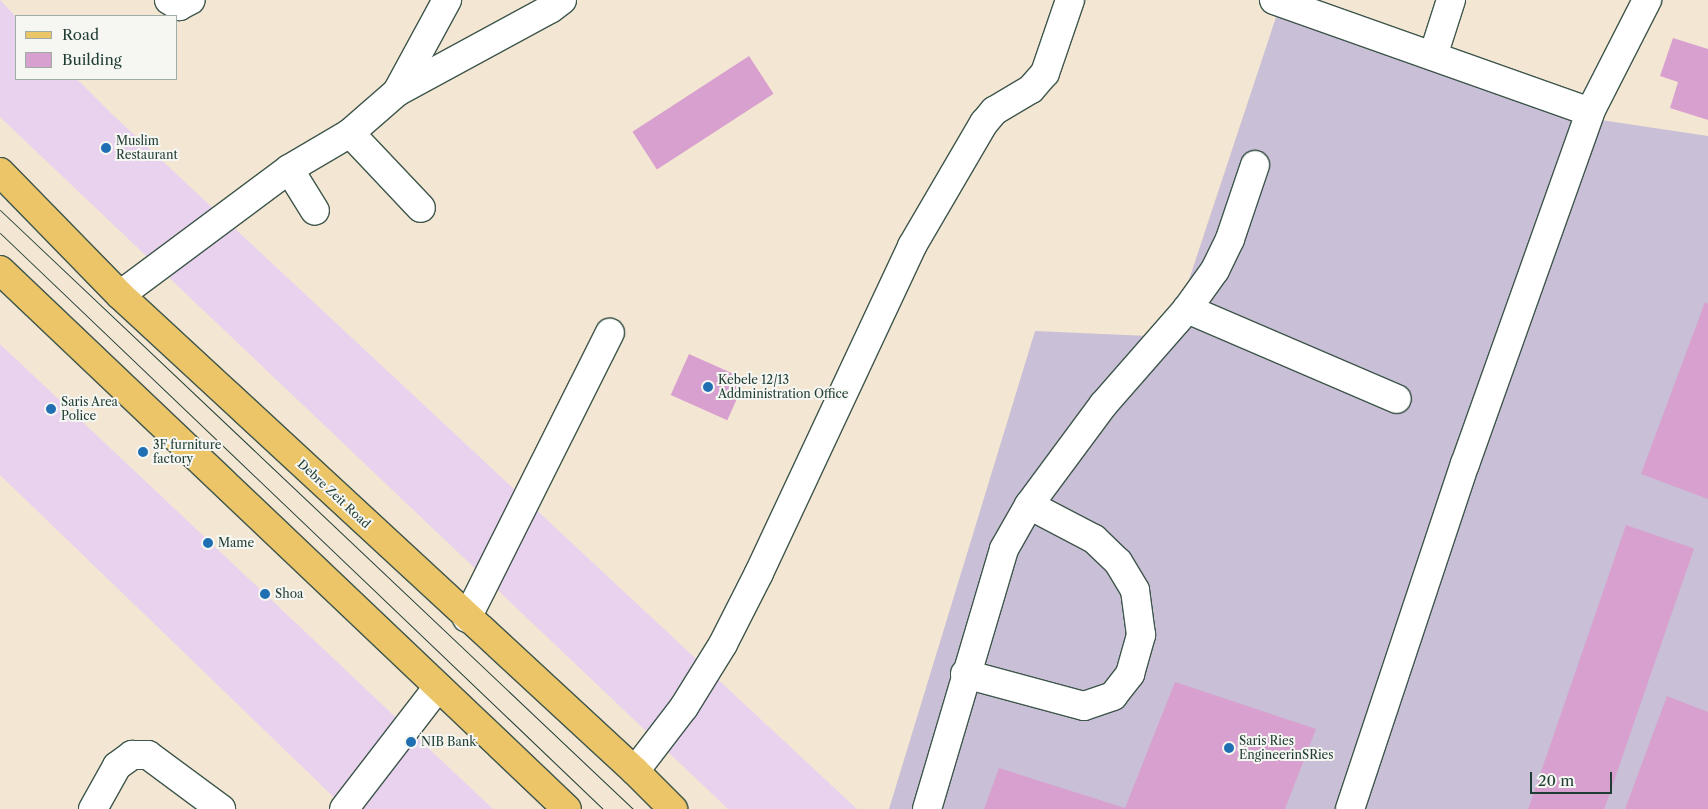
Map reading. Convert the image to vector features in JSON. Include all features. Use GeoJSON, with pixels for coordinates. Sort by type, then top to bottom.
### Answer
{"type":"FeatureCollection","features":[{"type":"Feature","properties":{"kind":"main road","name":"Debre Zeit Road"},"geometry":{"type":"LineString","coordinates":[[0,172],[120,295],[467,618],[635,771],[673,809]]}},
{"type":"Feature","properties":{"kind":"main road"},"geometry":{"type":"LineString","coordinates":[[0,270],[567,809]]}},
{"type":"Feature","properties":{"kind":"street"},"geometry":{"type":"LineString","coordinates":[[169,0],[179,6],[191,0]]}},
{"type":"Feature","properties":{"kind":"street"},"geometry":{"type":"LineString","coordinates":[[396,92],[447,0]]}},
{"type":"Feature","properties":{"kind":"street"},"geometry":{"type":"LineString","coordinates":[[120,295],[289,169],[350,133],[396,92],[550,9],[562,0]]}},
{"type":"Feature","properties":{"kind":"street"},"geometry":{"type":"LineString","coordinates":[[635,771],[684,707],[723,644],[763,564],[912,246],[984,123],[994,111],[1032,89],[1045,72],[1070,0]]}},
{"type":"Feature","properties":{"kind":"street"},"geometry":{"type":"LineString","coordinates":[[1274,0],[1590,112]]}},
{"type":"Feature","properties":{"kind":"street"},"geometry":{"type":"LineString","coordinates":[[1433,56],[1451,0]]}},
{"type":"Feature","properties":{"kind":"street"},"geometry":{"type":"LineString","coordinates":[[1350,809],[1465,464],[1590,112],[1647,0]]}},
{"type":"Feature","properties":{"kind":"street"},"geometry":{"type":"LineString","coordinates":[[350,133],[421,208]]}},
{"type":"Feature","properties":{"kind":"street"},"geometry":{"type":"LineString","coordinates":[[927,809],[965,674],[1004,549],[1029,505],[1103,405],[1187,309],[1214,270],[1230,239],[1255,165]]}},
{"type":"Feature","properties":{"kind":"street"},"geometry":{"type":"LineString","coordinates":[[289,169],[315,211]]}},
{"type":"Feature","properties":{"kind":"street"},"geometry":{"type":"LineString","coordinates":[[1187,309],[1397,399]]}},
{"type":"Feature","properties":{"kind":"street"},"geometry":{"type":"LineString","coordinates":[[467,618],[610,333]]}},
{"type":"Feature","properties":{"kind":"street"},"geometry":{"type":"LineString","coordinates":[[965,674],[1084,706],[1113,696],[1130,674],[1141,635],[1135,590],[1118,562],[1094,539],[1029,505]]}},
{"type":"Feature","properties":{"kind":"street"},"geometry":{"type":"LineString","coordinates":[[344,809],[438,687]]}},
{"type":"Feature","properties":{"kind":"street"},"geometry":{"type":"LineString","coordinates":[[93,809],[117,766],[132,754],[148,755],[221,809]]}},
{"type":"Feature","properties":{"kind":"shaded area"},"geometry":{"type":"Polygon","coordinates":[[[0,0],[15,16],[15,80],[78,80],[112,114],[857,809],[728,809],[0,117],[0,0]]]}},
{"type":"Feature","properties":{"kind":"shaded area"},"geometry":{"type":"Polygon","coordinates":[[[1280,5],[1594,119],[1708,136],[1708,809],[889,809],[1035,331],[1170,337],[1280,5]]]}},
{"type":"Feature","properties":{"kind":"shaded area"},"geometry":{"type":"Polygon","coordinates":[[[0,344],[493,809],[346,809],[0,475],[0,344]]]}},
{"type":"Feature","properties":{"kind":"building"},"geometry":{"type":"Polygon","coordinates":[[[1673,38],[1708,49],[1708,120],[1670,108],[1678,82],[1660,76],[1673,38]]]}},
{"type":"Feature","properties":{"kind":"building"},"geometry":{"type":"Polygon","coordinates":[[[749,56],[774,94],[657,169],[632,132],[749,56]]]}},
{"type":"Feature","properties":{"kind":"building"},"geometry":{"type":"Polygon","coordinates":[[[1705,302],[1708,304],[1708,499],[1641,474],[1705,302]]]}},
{"type":"Feature","properties":{"kind":"building","name":"Kebele 12/13 Addministration Office"},"geometry":{"type":"Polygon","coordinates":[[[689,354],[746,379],[727,420],[671,395],[689,354]]]}},
{"type":"Feature","properties":{"kind":"building"},"geometry":{"type":"Polygon","coordinates":[[[1626,525],[1694,548],[1604,809],[1528,809],[1626,525]]]}},
{"type":"Feature","properties":{"kind":"building","name":"Saris Ries EngineerinSRies"},"geometry":{"type":"Polygon","coordinates":[[[1175,682],[1316,729],[1285,809],[984,809],[999,768],[1125,808],[1175,682]]]}},
{"type":"Feature","properties":{"kind":"building"},"geometry":{"type":"Polygon","coordinates":[[[1667,696],[1708,712],[1708,809],[1625,809],[1667,696]]]}},
{"type":"Feature","properties":{"kind":"tram line"},"geometry":{"type":"LineString","coordinates":[[0,210],[633,809]]}},
{"type":"Feature","properties":{"kind":"tram line"},"geometry":{"type":"LineString","coordinates":[[0,233],[603,809]]}},
{"type":"Feature","properties":{"kind":"place","name":"Muslim Restaurant"},"geometry":{"type":"Point","coordinates":[106,148]}},
{"type":"Feature","properties":{"kind":"place","name":"Kebele 12/13 Addministration Office"},"geometry":{"type":"Point","coordinates":[708,387]}},
{"type":"Feature","properties":{"kind":"place","name":"Saris Area Police"},"geometry":{"type":"Point","coordinates":[51,409]}},
{"type":"Feature","properties":{"kind":"place","name":"3F furniture factory"},"geometry":{"type":"Point","coordinates":[143,452]}},
{"type":"Feature","properties":{"kind":"place","name":"Mame"},"geometry":{"type":"Point","coordinates":[208,543]}},
{"type":"Feature","properties":{"kind":"place","name":"Shoa"},"geometry":{"type":"Point","coordinates":[265,594]}},
{"type":"Feature","properties":{"kind":"place","name":"NIB Bank"},"geometry":{"type":"Point","coordinates":[411,742]}},
{"type":"Feature","properties":{"kind":"place","name":"Saris Ries EngineerinSRies"},"geometry":{"type":"Point","coordinates":[1229,748]}}]}
